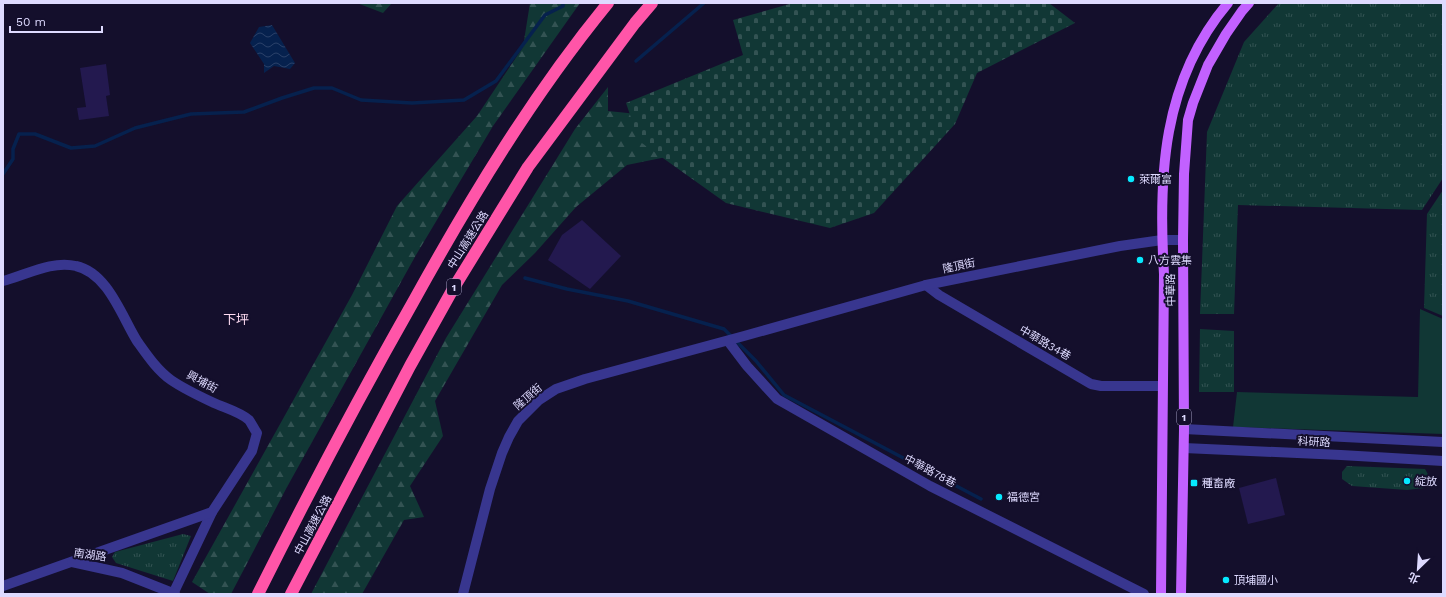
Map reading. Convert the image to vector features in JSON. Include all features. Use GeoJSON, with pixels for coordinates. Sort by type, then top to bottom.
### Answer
{"type":"FeatureCollection","features":[{"type":"Feature","properties":{"kind":"highway","name":"中山高速公路"},"geometry":{"type":"LineString","coordinates":[[258,594],[378,364],[455,227],[512,135],[608,3]]}},
{"type":"Feature","properties":{"kind":"highway","name":"中山高速公路"},"geometry":{"type":"LineString","coordinates":[[291,594],[410,366],[453,289],[528,167],[635,23],[652,3]]}},
{"type":"Feature","properties":{"kind":"main road","name":"中華路"},"geometry":{"type":"LineString","coordinates":[[1161,594],[1164,274],[1162,240],[1163,179],[1166,151],[1174,104],[1192,56],[1209,28],[1228,3]]}},
{"type":"Feature","properties":{"kind":"main road","name":"中華路"},"geometry":{"type":"LineString","coordinates":[[1181,594],[1184,448],[1182,240],[1188,120],[1192,103],[1208,65],[1242,11],[1250,3]]}},
{"type":"Feature","properties":{"kind":"street","name":"隆頂街"},"geometry":{"type":"LineString","coordinates":[[463,594],[495,470],[509,436],[530,408],[556,389],[586,379],[728,341],[926,284],[1120,246],[1162,240],[1182,240]]}},
{"type":"Feature","properties":{"kind":"street","name":"興埔街"},"geometry":{"type":"LineString","coordinates":[[3,281],[60,265],[76,266],[90,271],[102,282],[137,341],[158,369],[171,379],[199,396],[240,414],[249,421],[257,433],[252,451],[212,512],[174,594]]}},
{"type":"Feature","properties":{"kind":"street","name":"中華路34巷"},"geometry":{"type":"LineString","coordinates":[[926,284],[939,295],[1091,384],[1101,386],[1162,386]]}},
{"type":"Feature","properties":{"kind":"street","name":"中華路78巷"},"geometry":{"type":"LineString","coordinates":[[728,341],[747,366],[777,399],[930,486],[1144,594]]}},
{"type":"Feature","properties":{"kind":"street","name":"科研路"},"geometry":{"type":"LineString","coordinates":[[1184,429],[1443,442]]}},
{"type":"Feature","properties":{"kind":"street","name":"科研路"},"geometry":{"type":"LineString","coordinates":[[1184,448],[1328,454],[1443,461]]}},
{"type":"Feature","properties":{"kind":"street"},"geometry":{"type":"LineString","coordinates":[[72,562],[212,512]]}},
{"type":"Feature","properties":{"kind":"street","name":"南湖路"},"geometry":{"type":"LineString","coordinates":[[3,586],[72,562],[122,572],[174,594]]}},
{"type":"Feature","properties":{"kind":"green space"},"geometry":{"type":"Polygon","coordinates":[[[357,3],[392,3],[383,13],[357,3]]]}},
{"type":"Feature","properties":{"kind":"green space"},"geometry":{"type":"Polygon","coordinates":[[[530,3],[580,3],[493,126],[416,255],[287,487],[231,594],[210,594],[192,582],[352,295],[397,206],[477,116],[523,47],[530,3]]]}},
{"type":"Feature","properties":{"kind":"green space"},"geometry":{"type":"Polygon","coordinates":[[[793,3],[1049,3],[1075,23],[977,73],[955,124],[874,213],[830,228],[726,203],[639,141],[626,103],[743,55],[733,20],[793,3]]]}},
{"type":"Feature","properties":{"kind":"green space"},"geometry":{"type":"Polygon","coordinates":[[[1279,3],[1443,3],[1443,178],[1422,210],[1238,205],[1234,314],[1200,314],[1207,132],[1244,42],[1279,3]]]}},
{"type":"Feature","properties":{"kind":"green space"},"geometry":{"type":"Polygon","coordinates":[[[608,87],[608,111],[686,119],[676,155],[627,165],[576,207],[535,253],[502,285],[435,401],[443,436],[410,486],[424,517],[404,520],[362,594],[311,594],[446,338],[575,129],[608,87]]]}},
{"type":"Feature","properties":{"kind":"green space"},"geometry":{"type":"Polygon","coordinates":[[[1443,190],[1443,316],[1424,308],[1427,214],[1443,190]]]}},
{"type":"Feature","properties":{"kind":"green space"},"geometry":{"type":"Polygon","coordinates":[[[1420,309],[1443,319],[1443,434],[1233,427],[1237,392],[1418,397],[1420,309]]]}},
{"type":"Feature","properties":{"kind":"green space"},"geometry":{"type":"Polygon","coordinates":[[[1200,329],[1234,331],[1234,392],[1199,392],[1200,329]]]}},
{"type":"Feature","properties":{"kind":"green space"},"geometry":{"type":"Polygon","coordinates":[[[1347,466],[1425,469],[1430,478],[1424,488],[1407,490],[1352,486],[1342,479],[1342,472],[1347,466]]]}},
{"type":"Feature","properties":{"kind":"green space"},"geometry":{"type":"Polygon","coordinates":[[[183,534],[191,536],[173,581],[116,563],[112,557],[115,552],[183,534]]]}},
{"type":"Feature","properties":{"kind":"water"},"geometry":{"type":"Polygon","coordinates":[[[272,25],[295,63],[290,69],[274,66],[264,73],[264,64],[250,43],[259,27],[272,25]]]}},
{"type":"Feature","properties":{"kind":"building"},"geometry":{"type":"Polygon","coordinates":[[[106,64],[110,95],[106,96],[109,116],[79,120],[77,108],[86,107],[80,68],[106,64]]]}},
{"type":"Feature","properties":{"kind":"building"},"geometry":{"type":"Polygon","coordinates":[[[582,220],[621,256],[590,289],[548,260],[562,235],[582,220]]]}},
{"type":"Feature","properties":{"kind":"building"},"geometry":{"type":"Polygon","coordinates":[[[1276,478],[1285,515],[1248,524],[1239,488],[1276,478]]]}},
{"type":"Feature","properties":{"kind":"waterway"},"geometry":{"type":"LineString","coordinates":[[3,174],[13,159],[13,149],[19,134],[35,134],[71,148],[95,146],[135,128],[191,114],[244,112],[314,88],[332,88],[361,100],[412,103],[464,100],[496,81],[545,15],[563,6],[563,3]]}},
{"type":"Feature","properties":{"kind":"waterway"},"geometry":{"type":"LineString","coordinates":[[636,61],[704,3]]}},
{"type":"Feature","properties":{"kind":"waterway"},"geometry":{"type":"LineString","coordinates":[[525,278],[567,289],[628,301],[724,329],[756,361],[784,395],[981,499]]}},
{"type":"Feature","properties":{"kind":"place","name":"萊爾富"},"geometry":{"type":"Point","coordinates":[1131,179]}},
{"type":"Feature","properties":{"kind":"place","name":"八方雲集"},"geometry":{"type":"Point","coordinates":[1140,260]}},
{"type":"Feature","properties":{"kind":"place","name":"綻放"},"geometry":{"type":"Point","coordinates":[1407,481]}},
{"type":"Feature","properties":{"kind":"place","name":"種畜廠"},"geometry":{"type":"Point","coordinates":[1194,483]}},
{"type":"Feature","properties":{"kind":"place","name":"福德宮"},"geometry":{"type":"Point","coordinates":[999,497]}},
{"type":"Feature","properties":{"kind":"place","name":"頂埔國小"},"geometry":{"type":"Point","coordinates":[1226,580]}},
{"type":"Feature","properties":{"kind":"district","name":"下坪"},"geometry":{"type":"Point","coordinates":[236,319]}}]}
